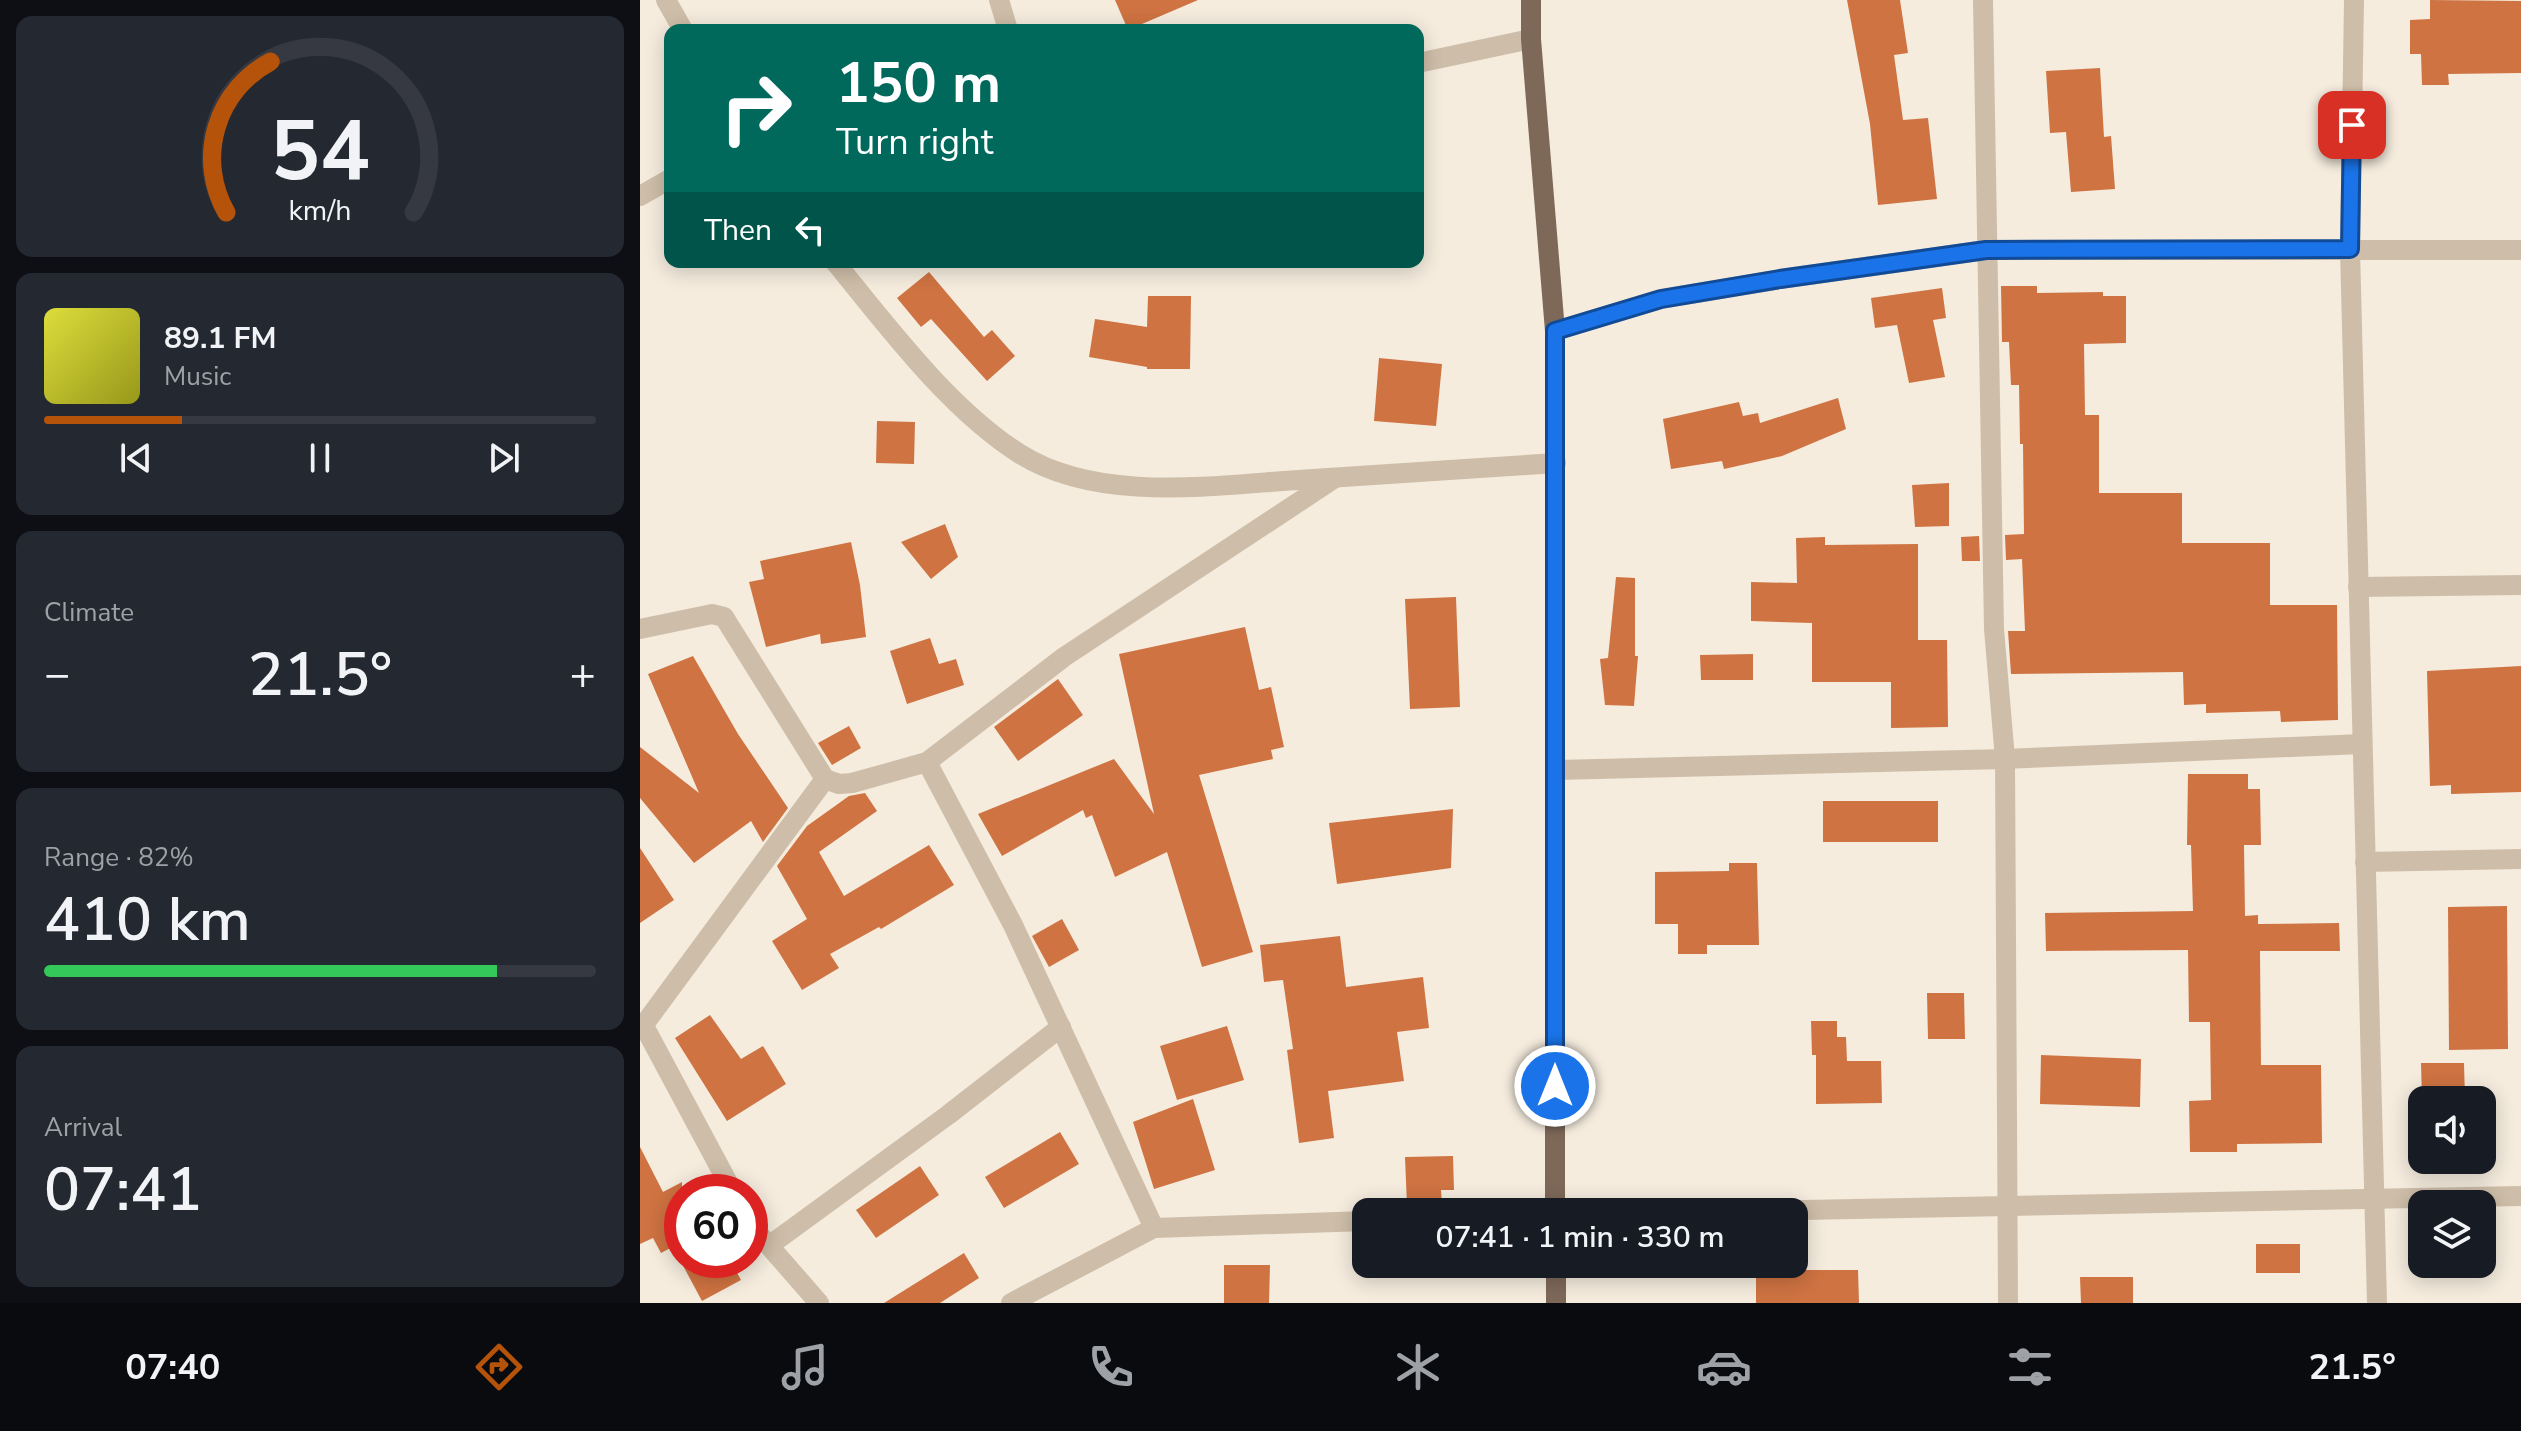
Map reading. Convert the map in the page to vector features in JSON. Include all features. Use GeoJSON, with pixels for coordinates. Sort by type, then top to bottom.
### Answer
{"type":"FeatureCollection","features":[{"type":"Feature","properties":{"kind":"main road"},"geometry":{"type":"LineString","coordinates":[[1531,0],[1531,39],[1555,331],[1555,1198]]}},
{"type":"Feature","properties":{"kind":"main road"},"geometry":{"type":"LineString","coordinates":[[1556,1278],[1556,1303]]}},
{"type":"Feature","properties":{"kind":"street"},"geometry":{"type":"LineString","coordinates":[[666,0],[680,24]]}},
{"type":"Feature","properties":{"kind":"street"},"geometry":{"type":"LineString","coordinates":[[999,0],[1006,24]]}},
{"type":"Feature","properties":{"kind":"street"},"geometry":{"type":"LineString","coordinates":[[1983,0],[1994,629],[2005,759],[2008,1303]]}},
{"type":"Feature","properties":{"kind":"street"},"geometry":{"type":"LineString","coordinates":[[2354,0],[2350,249],[2377,1303]]}},
{"type":"Feature","properties":{"kind":"street"},"geometry":{"type":"LineString","coordinates":[[1424,62],[1531,39]]}},
{"type":"Feature","properties":{"kind":"street"},"geometry":{"type":"LineString","coordinates":[[640,196],[664,182]]}},
{"type":"Feature","properties":{"kind":"street"},"geometry":{"type":"LineString","coordinates":[[1555,331],[1661,299],[1986,250],[2521,250]]}},
{"type":"Feature","properties":{"kind":"street"},"geometry":{"type":"LineString","coordinates":[[840,268],[910,353],[965,410],[1021,454],[1066,475],[1112,484],[1179,487],[1556,463]]}},
{"type":"Feature","properties":{"kind":"street"},"geometry":{"type":"LineString","coordinates":[[640,629],[712,614],[724,617],[825,779],[839,784],[852,783],[927,762],[1064,657],[1335,478]]}},
{"type":"Feature","properties":{"kind":"street"},"geometry":{"type":"LineString","coordinates":[[2358,587],[2521,585]]}},
{"type":"Feature","properties":{"kind":"street"},"geometry":{"type":"LineString","coordinates":[[1556,770],[2005,759],[2362,744]]}},
{"type":"Feature","properties":{"kind":"street"},"geometry":{"type":"LineString","coordinates":[[927,762],[1013,925],[1154,1228]]}},
{"type":"Feature","properties":{"kind":"street"},"geometry":{"type":"LineString","coordinates":[[723,1174],[642,1028],[825,779]]}},
{"type":"Feature","properties":{"kind":"street"},"geometry":{"type":"LineString","coordinates":[[2365,862],[2521,859]]}},
{"type":"Feature","properties":{"kind":"street"},"geometry":{"type":"LineString","coordinates":[[819,1303],[770,1245],[948,1115],[1061,1027]]}},
{"type":"Feature","properties":{"kind":"street"},"geometry":{"type":"LineString","coordinates":[[1808,1210],[2521,1196]]}},
{"type":"Feature","properties":{"kind":"street"},"geometry":{"type":"LineString","coordinates":[[1011,1303],[1154,1228],[1352,1221]]}},
{"type":"Feature","properties":{"kind":"building"},"geometry":{"type":"Polygon","coordinates":[[[1115,0],[1198,0],[1142,24],[1125,24],[1115,0]]]}},
{"type":"Feature","properties":{"kind":"building"},"geometry":{"type":"Polygon","coordinates":[[[1847,0],[1900,0],[1908,53],[1894,55],[1903,120],[1928,118],[1937,199],[1878,205],[1870,124],[1847,0]]]}},
{"type":"Feature","properties":{"kind":"building"},"geometry":{"type":"Polygon","coordinates":[[[2430,0],[2521,1],[2521,73],[2448,74],[2449,85],[2422,85],[2421,54],[2410,54],[2410,20],[2430,19],[2430,0]]]}},
{"type":"Feature","properties":{"kind":"building"},"geometry":{"type":"Polygon","coordinates":[[[2100,68],[2104,137],[2111,136],[2115,189],[2071,192],[2066,132],[2050,133],[2046,71],[2100,68]]]}},
{"type":"Feature","properties":{"kind":"building"},"geometry":{"type":"Polygon","coordinates":[[[929,272],[984,337],[992,330],[1015,356],[987,381],[931,319],[921,327],[897,298],[929,272]]]}},
{"type":"Feature","properties":{"kind":"building"},"geometry":{"type":"Polygon","coordinates":[[[2001,286],[2037,286],[2037,293],[2103,292],[2103,296],[2126,296],[2126,343],[2084,344],[2085,415],[2099,415],[2099,493],[2182,493],[2182,543],[2270,543],[2270,605],[2337,605],[2338,720],[2281,722],[2280,711],[2206,713],[2206,704],[2184,705],[2183,672],[2011,674],[2008,631],[2025,631],[2022,559],[2006,560],[2005,535],[2024,534],[2023,444],[2020,444],[2019,385],[2011,385],[2009,342],[2002,342],[2001,286]]]}},
{"type":"Feature","properties":{"kind":"building"},"geometry":{"type":"Polygon","coordinates":[[[1942,288],[1946,318],[1933,320],[1945,377],[1909,383],[1897,325],[1875,328],[1871,298],[1942,288]]]}},
{"type":"Feature","properties":{"kind":"building"},"geometry":{"type":"Polygon","coordinates":[[[1148,296],[1191,296],[1190,369],[1147,369],[1089,357],[1095,319],[1147,327],[1148,296]]]}},
{"type":"Feature","properties":{"kind":"building"},"geometry":{"type":"Polygon","coordinates":[[[1379,358],[1442,364],[1436,426],[1374,421],[1379,358]]]}},
{"type":"Feature","properties":{"kind":"building"},"geometry":{"type":"Polygon","coordinates":[[[1838,398],[1846,429],[1782,456],[1724,469],[1722,461],[1671,469],[1663,419],[1739,402],[1743,416],[1758,413],[1760,423],[1838,398]]]}},
{"type":"Feature","properties":{"kind":"building"},"geometry":{"type":"Polygon","coordinates":[[[877,421],[915,422],[914,464],[876,463],[877,421]]]}},
{"type":"Feature","properties":{"kind":"building"},"geometry":{"type":"Polygon","coordinates":[[[1949,483],[1949,526],[1915,527],[1912,485],[1949,483]]]}},
{"type":"Feature","properties":{"kind":"building"},"geometry":{"type":"Polygon","coordinates":[[[945,524],[958,557],[931,579],[901,542],[945,524]]]}},
{"type":"Feature","properties":{"kind":"building"},"geometry":{"type":"Polygon","coordinates":[[[1979,536],[1980,561],[1962,561],[1961,537],[1979,536]]]}},
{"type":"Feature","properties":{"kind":"building"},"geometry":{"type":"Polygon","coordinates":[[[1825,537],[1825,545],[1918,544],[1918,640],[1947,640],[1948,727],[1891,728],[1891,682],[1812,682],[1812,623],[1751,621],[1751,582],[1797,583],[1796,538],[1825,537]]]}},
{"type":"Feature","properties":{"kind":"building"},"geometry":{"type":"Polygon","coordinates":[[[851,542],[866,637],[821,644],[820,634],[766,647],[749,582],[764,579],[760,561],[851,542]]]}},
{"type":"Feature","properties":{"kind":"building"},"geometry":{"type":"Polygon","coordinates":[[[1616,577],[1635,578],[1635,656],[1638,656],[1634,706],[1605,705],[1600,659],[1608,658],[1616,577]]]}},
{"type":"Feature","properties":{"kind":"building"},"geometry":{"type":"Polygon","coordinates":[[[1456,597],[1460,707],[1410,709],[1405,599],[1456,597]]]}},
{"type":"Feature","properties":{"kind":"building"},"geometry":{"type":"Polygon","coordinates":[[[1245,627],[1259,690],[1271,687],[1284,747],[1271,750],[1273,759],[1199,775],[1253,952],[1202,967],[1167,852],[1115,877],[1092,815],[1086,818],[1083,810],[1002,856],[978,814],[1114,759],[1154,814],[1119,654],[1245,627]]]}},
{"type":"Feature","properties":{"kind":"building"},"geometry":{"type":"Polygon","coordinates":[[[930,638],[939,664],[956,659],[964,685],[907,704],[890,651],[930,638]]]}},
{"type":"Feature","properties":{"kind":"building"},"geometry":{"type":"Polygon","coordinates":[[[1753,654],[1753,680],[1701,680],[1700,655],[1753,654]]]}},
{"type":"Feature","properties":{"kind":"building"},"geometry":{"type":"Polygon","coordinates":[[[693,656],[738,734],[788,808],[763,842],[751,821],[694,863],[640,798],[640,747],[699,793],[648,674],[693,656]]]}},
{"type":"Feature","properties":{"kind":"building"},"geometry":{"type":"Polygon","coordinates":[[[2521,666],[2521,792],[2451,794],[2451,785],[2430,786],[2427,671],[2521,666]]]}},
{"type":"Feature","properties":{"kind":"building"},"geometry":{"type":"Polygon","coordinates":[[[1058,679],[1083,715],[1018,761],[994,727],[1058,679]]]}},
{"type":"Feature","properties":{"kind":"building"},"geometry":{"type":"Polygon","coordinates":[[[849,726],[861,748],[832,765],[818,743],[849,726]]]}},
{"type":"Feature","properties":{"kind":"building"},"geometry":{"type":"Polygon","coordinates":[[[2188,774],[2248,774],[2248,789],[2260,789],[2261,845],[2244,845],[2245,916],[2258,915],[2258,924],[2339,923],[2340,951],[2260,951],[2261,1065],[2321,1065],[2322,1143],[2237,1144],[2237,1152],[2190,1152],[2189,1101],[2211,1100],[2210,1022],[2189,1022],[2188,950],[2046,951],[2045,913],[2193,911],[2191,845],[2187,845],[2188,774]]]}},
{"type":"Feature","properties":{"kind":"building"},"geometry":{"type":"Polygon","coordinates":[[[865,793],[877,811],[819,852],[844,896],[929,845],[954,885],[881,929],[879,927],[830,954],[839,968],[802,990],[772,941],[807,919],[777,866],[807,826],[849,796],[865,793]]]}},
{"type":"Feature","properties":{"kind":"building"},"geometry":{"type":"Polygon","coordinates":[[[1823,801],[1938,801],[1938,842],[1823,842],[1823,801]]]}},
{"type":"Feature","properties":{"kind":"building"},"geometry":{"type":"Polygon","coordinates":[[[1453,809],[1451,868],[1337,884],[1329,823],[1453,809]]]}},
{"type":"Feature","properties":{"kind":"building"},"geometry":{"type":"Polygon","coordinates":[[[640,848],[674,900],[640,923],[640,848]]]}},
{"type":"Feature","properties":{"kind":"building"},"geometry":{"type":"Polygon","coordinates":[[[1729,863],[1757,863],[1759,945],[1707,945],[1707,954],[1678,954],[1678,924],[1655,924],[1655,872],[1729,871],[1729,863]]]}},
{"type":"Feature","properties":{"kind":"building"},"geometry":{"type":"Polygon","coordinates":[[[2507,906],[2508,1049],[2449,1050],[2448,907],[2507,906]]]}},
{"type":"Feature","properties":{"kind":"building"},"geometry":{"type":"Polygon","coordinates":[[[1062,919],[1079,950],[1049,967],[1032,936],[1062,919]]]}},
{"type":"Feature","properties":{"kind":"building"},"geometry":{"type":"Polygon","coordinates":[[[1340,936],[1346,987],[1423,977],[1429,1028],[1397,1032],[1404,1081],[1328,1091],[1334,1138],[1299,1143],[1287,1050],[1293,1049],[1283,980],[1264,982],[1260,945],[1340,936]]]}},
{"type":"Feature","properties":{"kind":"building"},"geometry":{"type":"Polygon","coordinates":[[[1927,993],[1964,993],[1965,1039],[1928,1039],[1927,993]]]}},
{"type":"Feature","properties":{"kind":"building"},"geometry":{"type":"Polygon","coordinates":[[[710,1015],[741,1059],[763,1046],[786,1084],[727,1121],[675,1038],[710,1015]]]}},
{"type":"Feature","properties":{"kind":"building"},"geometry":{"type":"Polygon","coordinates":[[[1811,1021],[1837,1021],[1837,1037],[1846,1037],[1847,1061],[1881,1061],[1882,1103],[1816,1104],[1816,1055],[1812,1055],[1811,1021]]]}},
{"type":"Feature","properties":{"kind":"building"},"geometry":{"type":"Polygon","coordinates":[[[1227,1026],[1244,1080],[1177,1100],[1160,1046],[1227,1026]]]}},
{"type":"Feature","properties":{"kind":"building"},"geometry":{"type":"Polygon","coordinates":[[[2041,1055],[2141,1059],[2140,1107],[2040,1104],[2041,1055]]]}},
{"type":"Feature","properties":{"kind":"building"},"geometry":{"type":"Polygon","coordinates":[[[2421,1063],[2464,1063],[2465,1086],[2422,1086],[2421,1063]]]}},
{"type":"Feature","properties":{"kind":"building"},"geometry":{"type":"Polygon","coordinates":[[[1193,1099],[1215,1170],[1154,1189],[1133,1122],[1193,1099]]]}},
{"type":"Feature","properties":{"kind":"building"},"geometry":{"type":"Polygon","coordinates":[[[1060,1132],[1079,1164],[1004,1208],[985,1177],[1060,1132]]]}},
{"type":"Feature","properties":{"kind":"building"},"geometry":{"type":"Polygon","coordinates":[[[640,1147],[664,1191],[664,1251],[661,1253],[653,1238],[640,1244],[640,1147]]]}},
{"type":"Feature","properties":{"kind":"building"},"geometry":{"type":"Polygon","coordinates":[[[1453,1156],[1454,1190],[1441,1190],[1442,1198],[1407,1198],[1405,1157],[1453,1156]]]}},
{"type":"Feature","properties":{"kind":"building"},"geometry":{"type":"Polygon","coordinates":[[[920,1166],[939,1195],[876,1238],[856,1210],[920,1166]]]}},
{"type":"Feature","properties":{"kind":"building"},"geometry":{"type":"Polygon","coordinates":[[[2256,1244],[2300,1244],[2300,1273],[2256,1273],[2256,1244]]]}},
{"type":"Feature","properties":{"kind":"building"},"geometry":{"type":"Polygon","coordinates":[[[964,1253],[979,1278],[940,1303],[884,1303],[964,1253]]]}},
{"type":"Feature","properties":{"kind":"building"},"geometry":{"type":"Polygon","coordinates":[[[1224,1265],[1270,1265],[1269,1303],[1224,1303],[1224,1265]]]}},
{"type":"Feature","properties":{"kind":"building"},"geometry":{"type":"Polygon","coordinates":[[[1808,1270],[1858,1270],[1859,1303],[1756,1303],[1756,1278],[1808,1278],[1808,1270]]]}},
{"type":"Feature","properties":{"kind":"building"},"geometry":{"type":"Polygon","coordinates":[[[2080,1277],[2133,1277],[2133,1303],[2081,1303],[2080,1277]]]}},
{"type":"Feature","properties":{"kind":"building"},"geometry":{"type":"Polygon","coordinates":[[[690,1278],[740,1278],[741,1280],[702,1301],[690,1278]]]}},
{"type":"Feature","properties":{"kind":"route"},"geometry":{"type":"LineString","coordinates":[[1555,1086],[1555,331],[1661,299],[1986,250],[2350,249],[2352,125]]}}]}
